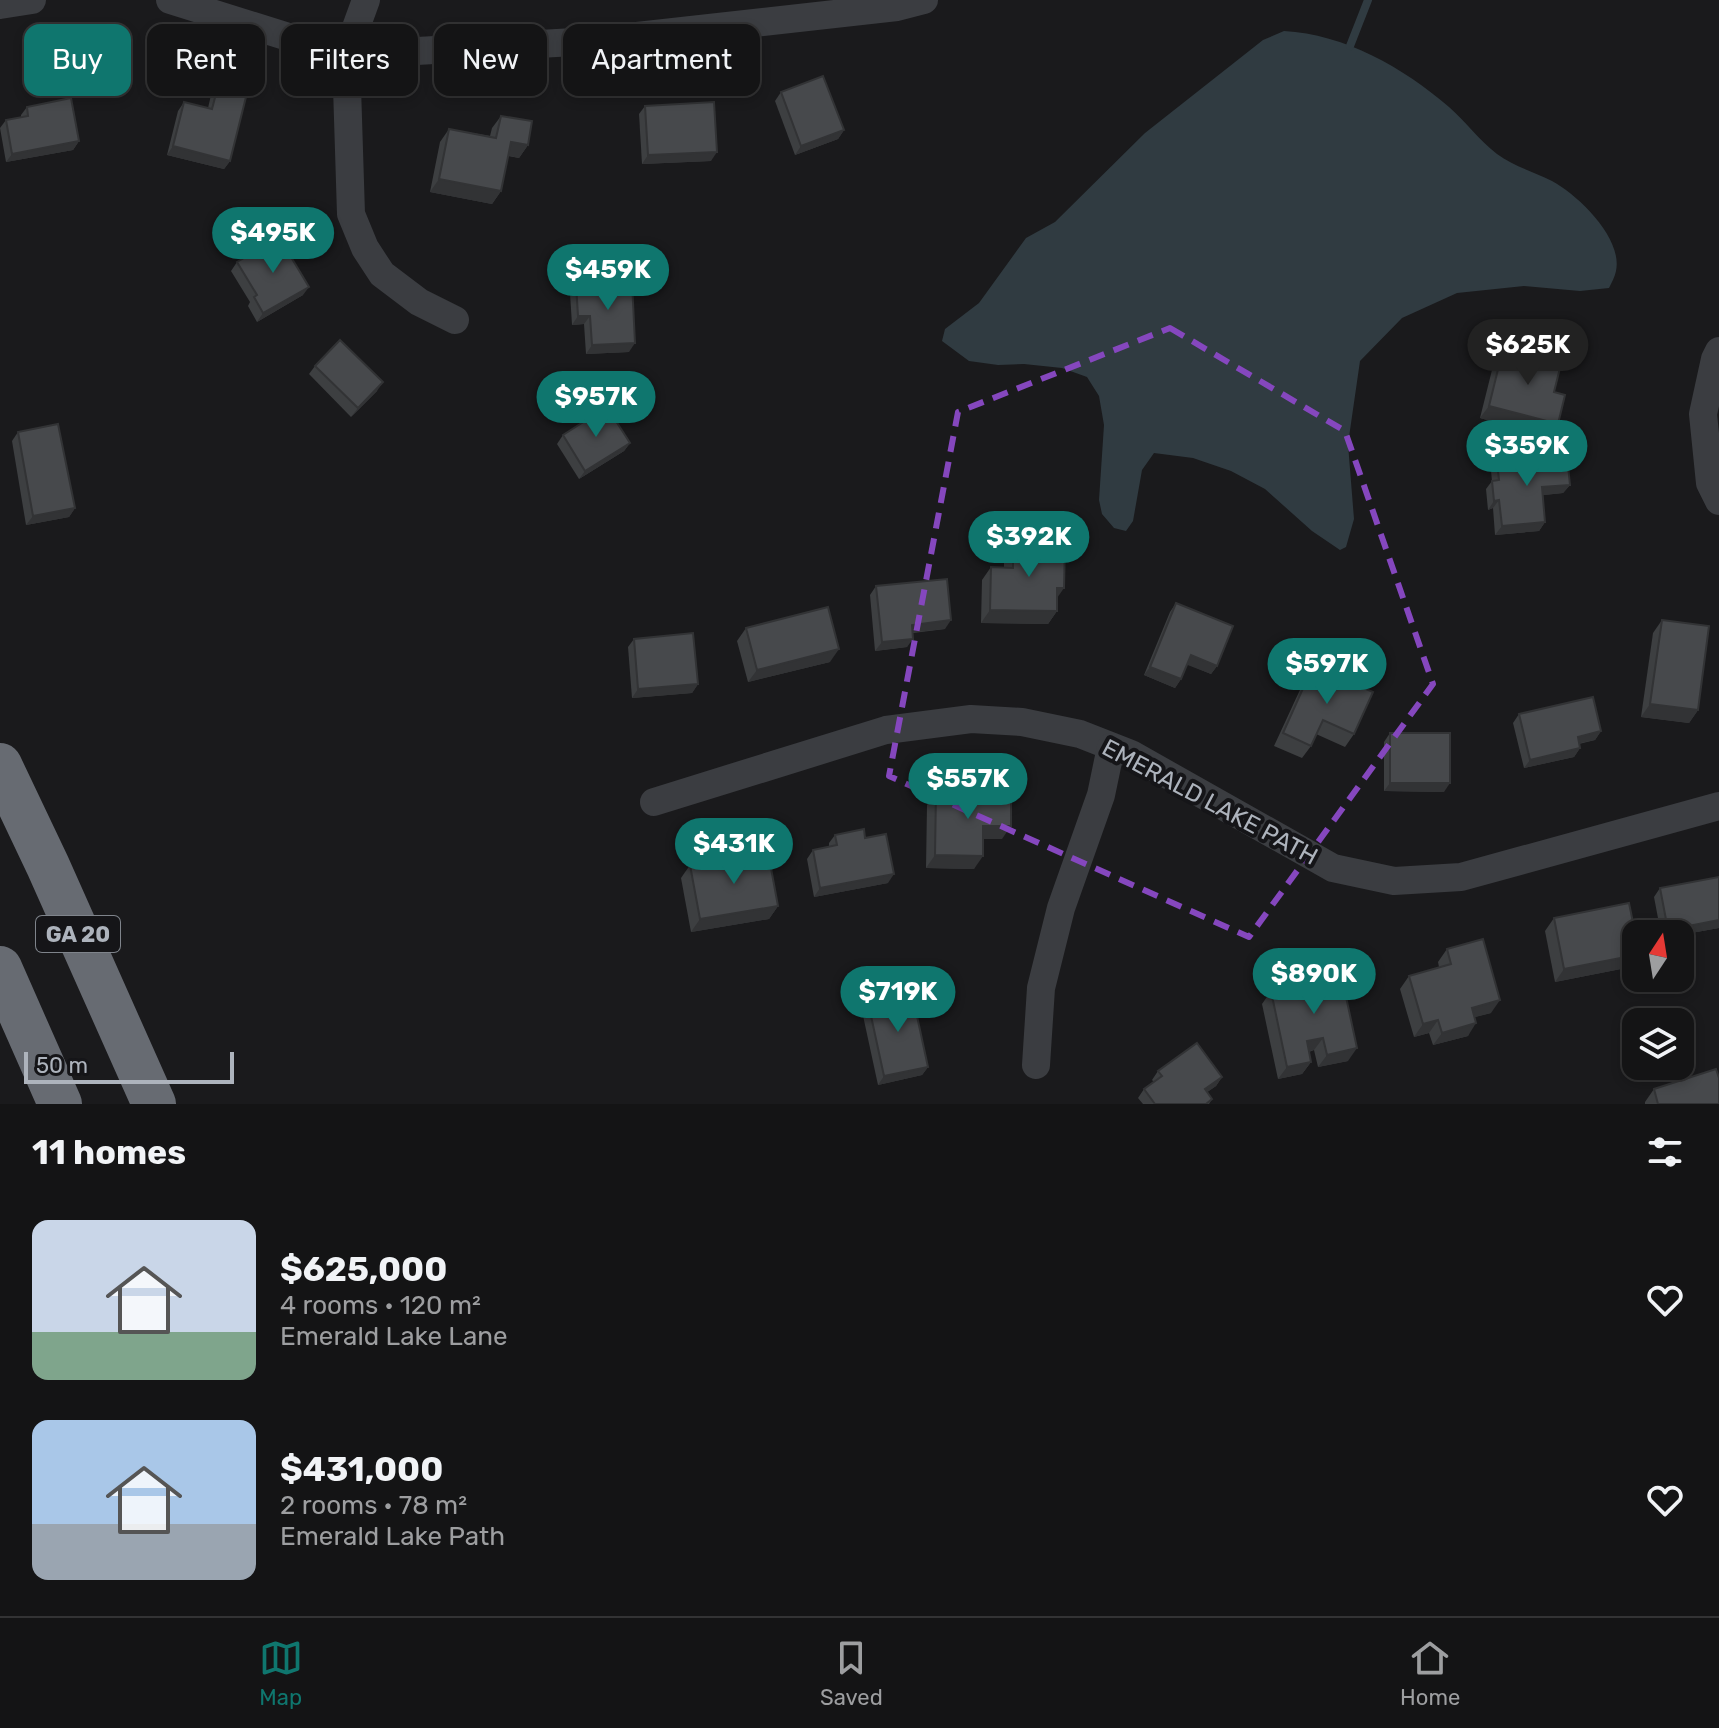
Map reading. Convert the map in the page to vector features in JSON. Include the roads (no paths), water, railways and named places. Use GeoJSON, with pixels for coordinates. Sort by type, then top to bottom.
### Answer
{"type":"FeatureCollection","features":[{"type":"Feature","properties":{"kind":"highway","name":"GA 20"},"geometry":{"type":"LineString","coordinates":[[0,765],[154,1104]]}},
{"type":"Feature","properties":{"kind":"highway"},"geometry":{"type":"LineString","coordinates":[[0,968],[60,1104]]}},
{"type":"Feature","properties":{"kind":"street"},"geometry":{"type":"LineString","coordinates":[[0,5],[32,0]]}},
{"type":"Feature","properties":{"kind":"street"},"geometry":{"type":"LineString","coordinates":[[170,0],[281,35]]}},
{"type":"Feature","properties":{"kind":"street"},"geometry":{"type":"LineString","coordinates":[[357,24],[366,0]]}},
{"type":"Feature","properties":{"kind":"street"},"geometry":{"type":"LineString","coordinates":[[418,51],[592,41],[897,7],[924,0]]}},
{"type":"Feature","properties":{"kind":"street"},"geometry":{"type":"LineString","coordinates":[[347,96],[351,214],[365,248],[382,274],[419,302],[455,320]]}},
{"type":"Feature","properties":{"kind":"street"},"geometry":{"type":"LineString","coordinates":[[1719,351],[1703,414],[1710,483],[1719,501]]}},
{"type":"Feature","properties":{"kind":"street","name":"EMERALD LAKE PATH"},"geometry":{"type":"LineString","coordinates":[[654,802],[886,730],[971,719],[1022,722],[1080,734],[1131,754],[1333,868],[1394,881],[1461,877],[1719,806]]}},
{"type":"Feature","properties":{"kind":"street"},"geometry":{"type":"LineString","coordinates":[[1036,1065],[1041,988],[1061,908],[1101,795],[1111,747]]}},
{"type":"Feature","properties":{"kind":"waterway"},"geometry":{"type":"LineString","coordinates":[[1350,46],[1368,0]]}}]}
